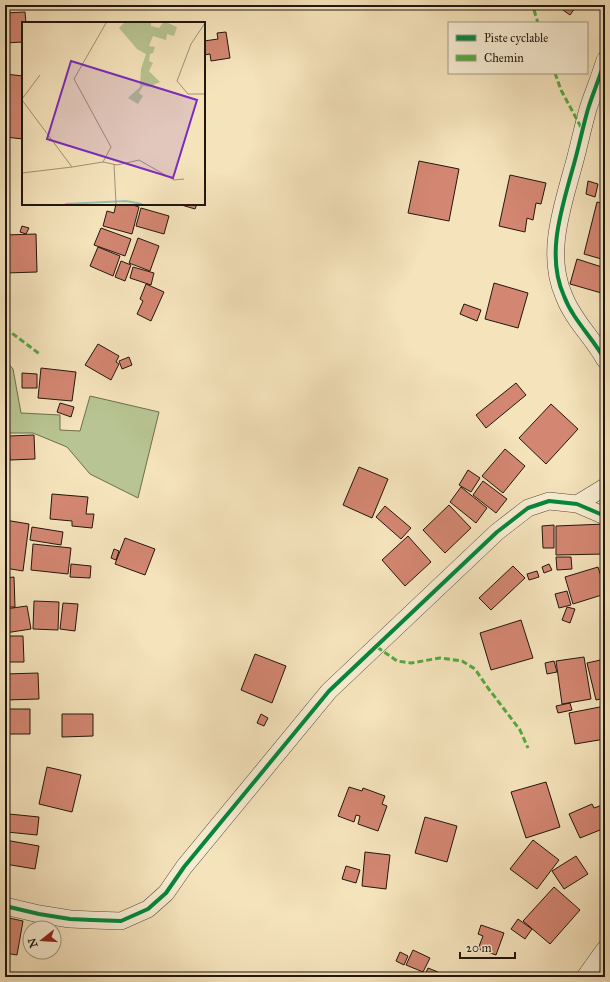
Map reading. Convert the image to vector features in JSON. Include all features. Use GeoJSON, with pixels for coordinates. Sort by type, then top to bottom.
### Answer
{"type":"FeatureCollection","features":[{"type":"Feature","properties":{"kind":"street"},"geometry":{"type":"LineString","coordinates":[[605,60],[588,107],[582,129],[561,211],[555,250],[559,281],[563,296],[572,312],[599,349],[605,360]]}},
{"type":"Feature","properties":{"kind":"street"},"geometry":{"type":"LineString","coordinates":[[577,504],[605,487]]}},
{"type":"Feature","properties":{"kind":"street"},"geometry":{"type":"LineString","coordinates":[[5,906],[47,915],[92,920],[121,921],[148,910],[166,893],[184,867],[329,691],[497,532],[528,508],[549,501],[577,504],[605,516]]}},
{"type":"Feature","properties":{"kind":"street"},"geometry":{"type":"LineString","coordinates":[[585,977],[605,949]]}},
{"type":"Feature","properties":{"kind":"green space"},"geometry":{"type":"Polygon","coordinates":[[[5,360],[13,369],[21,413],[60,415],[60,430],[80,431],[90,396],[159,412],[138,498],[90,474],[67,447],[33,433],[9,433],[5,436],[5,360]]]}},
{"type":"Feature","properties":{"kind":"building"},"geometry":{"type":"Polygon","coordinates":[[[556,5],[577,5],[570,15],[556,5]]]}},
{"type":"Feature","properties":{"kind":"building"},"geometry":{"type":"Polygon","coordinates":[[[25,12],[26,22],[22,22],[22,42],[5,43],[5,13],[25,12]]]}},
{"type":"Feature","properties":{"kind":"building"},"geometry":{"type":"Polygon","coordinates":[[[226,32],[230,58],[211,61],[210,54],[205,55],[205,41],[218,39],[217,33],[226,32]]]}},
{"type":"Feature","properties":{"kind":"building"},"geometry":{"type":"Polygon","coordinates":[[[5,74],[22,76],[22,139],[5,137],[5,74]]]}},
{"type":"Feature","properties":{"kind":"building"},"geometry":{"type":"Polygon","coordinates":[[[419,161],[459,169],[449,221],[408,213],[419,161]]]}},
{"type":"Feature","properties":{"kind":"building"},"geometry":{"type":"Polygon","coordinates":[[[510,175],[546,183],[541,204],[536,203],[533,220],[527,218],[525,232],[499,226],[510,175]]]}},
{"type":"Feature","properties":{"kind":"building"},"geometry":{"type":"Polygon","coordinates":[[[588,181],[598,184],[595,197],[586,194],[588,181]]]}},
{"type":"Feature","properties":{"kind":"building"},"geometry":{"type":"Polygon","coordinates":[[[597,202],[605,204],[605,260],[584,254],[597,202]]]}},
{"type":"Feature","properties":{"kind":"building"},"geometry":{"type":"Polygon","coordinates":[[[116,205],[133,205],[139,207],[132,234],[103,226],[107,211],[114,213],[116,205]]]}},
{"type":"Feature","properties":{"kind":"building"},"geometry":{"type":"Polygon","coordinates":[[[181,205],[197,205],[195,209],[181,205]]]}},
{"type":"Feature","properties":{"kind":"building"},"geometry":{"type":"Polygon","coordinates":[[[141,208],[169,216],[164,234],[136,226],[141,208]]]}},
{"type":"Feature","properties":{"kind":"building"},"geometry":{"type":"Polygon","coordinates":[[[22,226],[29,228],[26,234],[20,232],[22,226]]]}},
{"type":"Feature","properties":{"kind":"building"},"geometry":{"type":"Polygon","coordinates":[[[101,228],[131,239],[125,256],[94,245],[101,228]]]}},
{"type":"Feature","properties":{"kind":"building"},"geometry":{"type":"Polygon","coordinates":[[[36,234],[37,272],[6,273],[5,235],[36,234]]]}},
{"type":"Feature","properties":{"kind":"building"},"geometry":{"type":"Polygon","coordinates":[[[138,238],[159,246],[150,271],[129,263],[138,238]]]}},
{"type":"Feature","properties":{"kind":"building"},"geometry":{"type":"Polygon","coordinates":[[[98,247],[120,256],[113,276],[90,266],[98,247]]]}},
{"type":"Feature","properties":{"kind":"building"},"geometry":{"type":"Polygon","coordinates":[[[577,259],[605,268],[605,294],[570,284],[577,259]]]}},
{"type":"Feature","properties":{"kind":"building"},"geometry":{"type":"Polygon","coordinates":[[[121,261],[131,265],[125,281],[115,277],[121,261]]]}},
{"type":"Feature","properties":{"kind":"building"},"geometry":{"type":"Polygon","coordinates":[[[133,267],[154,273],[151,285],[130,278],[133,267]]]}},
{"type":"Feature","properties":{"kind":"building"},"geometry":{"type":"Polygon","coordinates":[[[494,283],[528,293],[518,328],[485,319],[494,283]]]}},
{"type":"Feature","properties":{"kind":"building"},"geometry":{"type":"Polygon","coordinates":[[[146,284],[164,292],[151,321],[137,314],[143,301],[140,299],[146,284]]]}},
{"type":"Feature","properties":{"kind":"building"},"geometry":{"type":"Polygon","coordinates":[[[464,304],[481,310],[477,321],[460,314],[464,304]]]}},
{"type":"Feature","properties":{"kind":"building"},"geometry":{"type":"Polygon","coordinates":[[[98,344],[119,356],[116,362],[119,364],[111,380],[85,365],[98,344]]]}},
{"type":"Feature","properties":{"kind":"building"},"geometry":{"type":"Polygon","coordinates":[[[129,357],[132,365],[122,369],[119,361],[129,357]]]}},
{"type":"Feature","properties":{"kind":"building"},"geometry":{"type":"Polygon","coordinates":[[[41,368],[76,372],[72,401],[38,398],[41,368]]]}},
{"type":"Feature","properties":{"kind":"building"},"geometry":{"type":"Polygon","coordinates":[[[22,373],[37,374],[37,388],[22,388],[22,373]]]}},
{"type":"Feature","properties":{"kind":"building"},"geometry":{"type":"Polygon","coordinates":[[[516,383],[526,395],[486,428],[476,415],[516,383]]]}},
{"type":"Feature","properties":{"kind":"building"},"geometry":{"type":"Polygon","coordinates":[[[60,403],[74,407],[71,417],[57,412],[60,403]]]}},
{"type":"Feature","properties":{"kind":"building"},"geometry":{"type":"Polygon","coordinates":[[[551,404],[578,429],[546,464],[519,438],[551,404]]]}},
{"type":"Feature","properties":{"kind":"building"},"geometry":{"type":"Polygon","coordinates":[[[34,435],[35,459],[10,460],[9,436],[34,435]]]}},
{"type":"Feature","properties":{"kind":"building"},"geometry":{"type":"Polygon","coordinates":[[[5,447],[9,458],[5,459],[5,447]]]}},
{"type":"Feature","properties":{"kind":"building"},"geometry":{"type":"Polygon","coordinates":[[[505,449],[525,466],[503,493],[482,476],[505,449]]]}},
{"type":"Feature","properties":{"kind":"building"},"geometry":{"type":"Polygon","coordinates":[[[359,467],[388,479],[372,518],[343,505],[359,467]]]}},
{"type":"Feature","properties":{"kind":"building"},"geometry":{"type":"Polygon","coordinates":[[[468,470],[480,478],[471,492],[459,485],[468,470]]]}},
{"type":"Feature","properties":{"kind":"building"},"geometry":{"type":"Polygon","coordinates":[[[483,481],[507,499],[496,513],[473,495],[483,481]]]}},
{"type":"Feature","properties":{"kind":"building"},"geometry":{"type":"Polygon","coordinates":[[[461,487],[487,508],[476,523],[450,502],[461,487]]]}},
{"type":"Feature","properties":{"kind":"building"},"geometry":{"type":"Polygon","coordinates":[[[52,494],[88,497],[86,514],[94,514],[92,528],[72,526],[72,521],[50,519],[52,494]]]}},
{"type":"Feature","properties":{"kind":"building"},"geometry":{"type":"Polygon","coordinates":[[[449,505],[471,528],[445,553],[423,530],[449,505]]]}},
{"type":"Feature","properties":{"kind":"building"},"geometry":{"type":"Polygon","coordinates":[[[385,506],[411,528],[401,539],[376,517],[385,506]]]}},
{"type":"Feature","properties":{"kind":"building"},"geometry":{"type":"Polygon","coordinates":[[[5,520],[29,524],[23,571],[5,568],[5,520]]]}},
{"type":"Feature","properties":{"kind":"building"},"geometry":{"type":"Polygon","coordinates":[[[605,524],[605,554],[556,555],[556,526],[605,524]]]}},
{"type":"Feature","properties":{"kind":"building"},"geometry":{"type":"Polygon","coordinates":[[[554,525],[554,548],[543,548],[542,526],[554,525]]]}},
{"type":"Feature","properties":{"kind":"building"},"geometry":{"type":"Polygon","coordinates":[[[32,527],[63,532],[61,545],[30,540],[32,527]]]}},
{"type":"Feature","properties":{"kind":"building"},"geometry":{"type":"Polygon","coordinates":[[[408,536],[431,562],[405,586],[382,560],[408,536]]]}},
{"type":"Feature","properties":{"kind":"building"},"geometry":{"type":"Polygon","coordinates":[[[125,538],[155,549],[145,575],[115,564],[125,538]]]}},
{"type":"Feature","properties":{"kind":"building"},"geometry":{"type":"Polygon","coordinates":[[[33,544],[71,548],[68,574],[31,570],[33,544]]]}},
{"type":"Feature","properties":{"kind":"building"},"geometry":{"type":"Polygon","coordinates":[[[114,549],[119,551],[116,560],[111,558],[114,549]]]}},
{"type":"Feature","properties":{"kind":"building"},"geometry":{"type":"Polygon","coordinates":[[[556,557],[571,557],[572,569],[557,570],[556,557]]]}},
{"type":"Feature","properties":{"kind":"building"},"geometry":{"type":"Polygon","coordinates":[[[71,564],[91,566],[90,578],[70,577],[71,564]]]}},
{"type":"Feature","properties":{"kind":"building"},"geometry":{"type":"Polygon","coordinates":[[[549,564],[552,570],[544,573],[542,567],[549,564]]]}},
{"type":"Feature","properties":{"kind":"building"},"geometry":{"type":"Polygon","coordinates":[[[513,566],[525,578],[491,610],[479,598],[513,566]]]}},
{"type":"Feature","properties":{"kind":"building"},"geometry":{"type":"Polygon","coordinates":[[[598,567],[605,589],[605,594],[573,604],[565,577],[598,567]]]}},
{"type":"Feature","properties":{"kind":"building"},"geometry":{"type":"Polygon","coordinates":[[[537,571],[539,577],[529,580],[527,574],[537,571]]]}},
{"type":"Feature","properties":{"kind":"building"},"geometry":{"type":"Polygon","coordinates":[[[14,577],[15,607],[5,607],[5,578],[14,577]]]}},
{"type":"Feature","properties":{"kind":"building"},"geometry":{"type":"Polygon","coordinates":[[[567,591],[571,605],[559,608],[555,594],[567,591]]]}},
{"type":"Feature","properties":{"kind":"building"},"geometry":{"type":"Polygon","coordinates":[[[34,601],[59,602],[58,630],[33,629],[34,601]]]}},
{"type":"Feature","properties":{"kind":"building"},"geometry":{"type":"Polygon","coordinates":[[[63,603],[78,604],[75,631],[60,629],[63,603]]]}},
{"type":"Feature","properties":{"kind":"building"},"geometry":{"type":"Polygon","coordinates":[[[27,606],[31,629],[5,633],[5,609],[27,606]]]}},
{"type":"Feature","properties":{"kind":"building"},"geometry":{"type":"Polygon","coordinates":[[[567,607],[575,609],[570,623],[562,620],[567,607]]]}},
{"type":"Feature","properties":{"kind":"building"},"geometry":{"type":"Polygon","coordinates":[[[521,620],[533,658],[491,670],[480,633],[521,620]]]}},
{"type":"Feature","properties":{"kind":"building"},"geometry":{"type":"Polygon","coordinates":[[[5,636],[23,636],[24,662],[5,662],[5,636]]]}},
{"type":"Feature","properties":{"kind":"building"},"geometry":{"type":"Polygon","coordinates":[[[255,654],[286,666],[272,703],[241,690],[255,654]]]}},
{"type":"Feature","properties":{"kind":"building"},"geometry":{"type":"Polygon","coordinates":[[[584,657],[591,699],[562,704],[556,661],[584,657]]]}},
{"type":"Feature","properties":{"kind":"building"},"geometry":{"type":"Polygon","coordinates":[[[605,659],[605,698],[596,700],[587,663],[605,659]]]}},
{"type":"Feature","properties":{"kind":"building"},"geometry":{"type":"Polygon","coordinates":[[[554,661],[557,672],[547,674],[545,663],[554,661]]]}},
{"type":"Feature","properties":{"kind":"building"},"geometry":{"type":"Polygon","coordinates":[[[38,673],[39,699],[5,700],[5,674],[38,673]]]}},
{"type":"Feature","properties":{"kind":"building"},"geometry":{"type":"Polygon","coordinates":[[[570,703],[572,710],[558,713],[556,706],[570,703]]]}},
{"type":"Feature","properties":{"kind":"building"},"geometry":{"type":"Polygon","coordinates":[[[605,706],[605,739],[575,744],[569,713],[605,706]]]}},
{"type":"Feature","properties":{"kind":"building"},"geometry":{"type":"Polygon","coordinates":[[[6,709],[30,709],[30,734],[6,734],[6,709]]]}},
{"type":"Feature","properties":{"kind":"building"},"geometry":{"type":"Polygon","coordinates":[[[62,714],[93,714],[93,736],[62,737],[62,714]]]}},
{"type":"Feature","properties":{"kind":"building"},"geometry":{"type":"Polygon","coordinates":[[[261,714],[268,718],[264,726],[257,723],[261,714]]]}},
{"type":"Feature","properties":{"kind":"building"},"geometry":{"type":"Polygon","coordinates":[[[47,767],[81,775],[72,812],[39,804],[47,767]]]}},
{"type":"Feature","properties":{"kind":"building"},"geometry":{"type":"Polygon","coordinates":[[[546,782],[560,827],[526,838],[511,792],[546,782]]]}},
{"type":"Feature","properties":{"kind":"building"},"geometry":{"type":"Polygon","coordinates":[[[349,787],[362,791],[363,788],[385,796],[382,804],[387,806],[378,831],[358,824],[360,816],[356,815],[354,822],[338,816],[349,787]]]}},
{"type":"Feature","properties":{"kind":"building"},"geometry":{"type":"Polygon","coordinates":[[[592,804],[594,808],[605,804],[605,828],[580,838],[569,814],[592,804]]]}},
{"type":"Feature","properties":{"kind":"building"},"geometry":{"type":"Polygon","coordinates":[[[9,814],[39,817],[37,835],[7,832],[9,814]]]}},
{"type":"Feature","properties":{"kind":"building"},"geometry":{"type":"Polygon","coordinates":[[[425,817],[457,826],[447,862],[415,853],[425,817]]]}},
{"type":"Feature","properties":{"kind":"building"},"geometry":{"type":"Polygon","coordinates":[[[5,840],[39,846],[35,869],[5,864],[5,840]]]}},
{"type":"Feature","properties":{"kind":"building"},"geometry":{"type":"Polygon","coordinates":[[[533,840],[559,860],[537,889],[510,869],[533,840]]]}},
{"type":"Feature","properties":{"kind":"building"},"geometry":{"type":"Polygon","coordinates":[[[365,852],[390,855],[386,889],[362,886],[365,852]]]}},
{"type":"Feature","properties":{"kind":"building"},"geometry":{"type":"Polygon","coordinates":[[[576,856],[588,874],[564,889],[552,871],[576,856]]]}},
{"type":"Feature","properties":{"kind":"building"},"geometry":{"type":"Polygon","coordinates":[[[346,866],[360,870],[356,883],[342,879],[346,866]]]}},
{"type":"Feature","properties":{"kind":"building"},"geometry":{"type":"Polygon","coordinates":[[[554,887],[580,910],[550,944],[523,921],[554,887]]]}},
{"type":"Feature","properties":{"kind":"building"},"geometry":{"type":"Polygon","coordinates":[[[5,911],[10,912],[9,918],[22,921],[22,927],[17,955],[5,953],[5,911]]]}},
{"type":"Feature","properties":{"kind":"building"},"geometry":{"type":"Polygon","coordinates":[[[518,919],[532,929],[525,939],[511,929],[518,919]]]}},
{"type":"Feature","properties":{"kind":"building"},"geometry":{"type":"Polygon","coordinates":[[[481,925],[504,933],[496,955],[478,949],[483,936],[478,934],[481,925]]]}},
{"type":"Feature","properties":{"kind":"building"},"geometry":{"type":"Polygon","coordinates":[[[413,950],[430,958],[423,972],[406,965],[413,950]]]}},
{"type":"Feature","properties":{"kind":"building"},"geometry":{"type":"Polygon","coordinates":[[[400,952],[408,956],[404,965],[396,961],[400,952]]]}},
{"type":"Feature","properties":{"kind":"building"},"geometry":{"type":"Polygon","coordinates":[[[428,968],[438,972],[435,977],[424,977],[428,968]]]}},
{"type":"Feature","properties":{"kind":"marked path"},"geometry":{"type":"LineString","coordinates":[[534,10],[538,22]]}},
{"type":"Feature","properties":{"kind":"marked path"},"geometry":{"type":"LineString","coordinates":[[555,74],[561,90],[582,129]]}},
{"type":"Feature","properties":{"kind":"marked path"},"geometry":{"type":"LineString","coordinates":[[5,328],[41,355]]}},
{"type":"Feature","properties":{"kind":"marked path"},"geometry":{"type":"LineString","coordinates":[[377,647],[397,661],[411,663],[440,658],[462,661],[475,669],[520,730],[528,748]]}},
{"type":"Feature","properties":{"kind":"cycle path"},"geometry":{"type":"LineString","coordinates":[[605,60],[588,109],[560,218],[556,249],[556,265],[564,296],[578,321],[605,360]]}},
{"type":"Feature","properties":{"kind":"cycle path"},"geometry":{"type":"LineString","coordinates":[[5,906],[70,919],[121,921],[148,909],[166,893],[184,867],[329,691],[497,532],[528,508],[549,501],[577,504],[605,516]]}}]}
